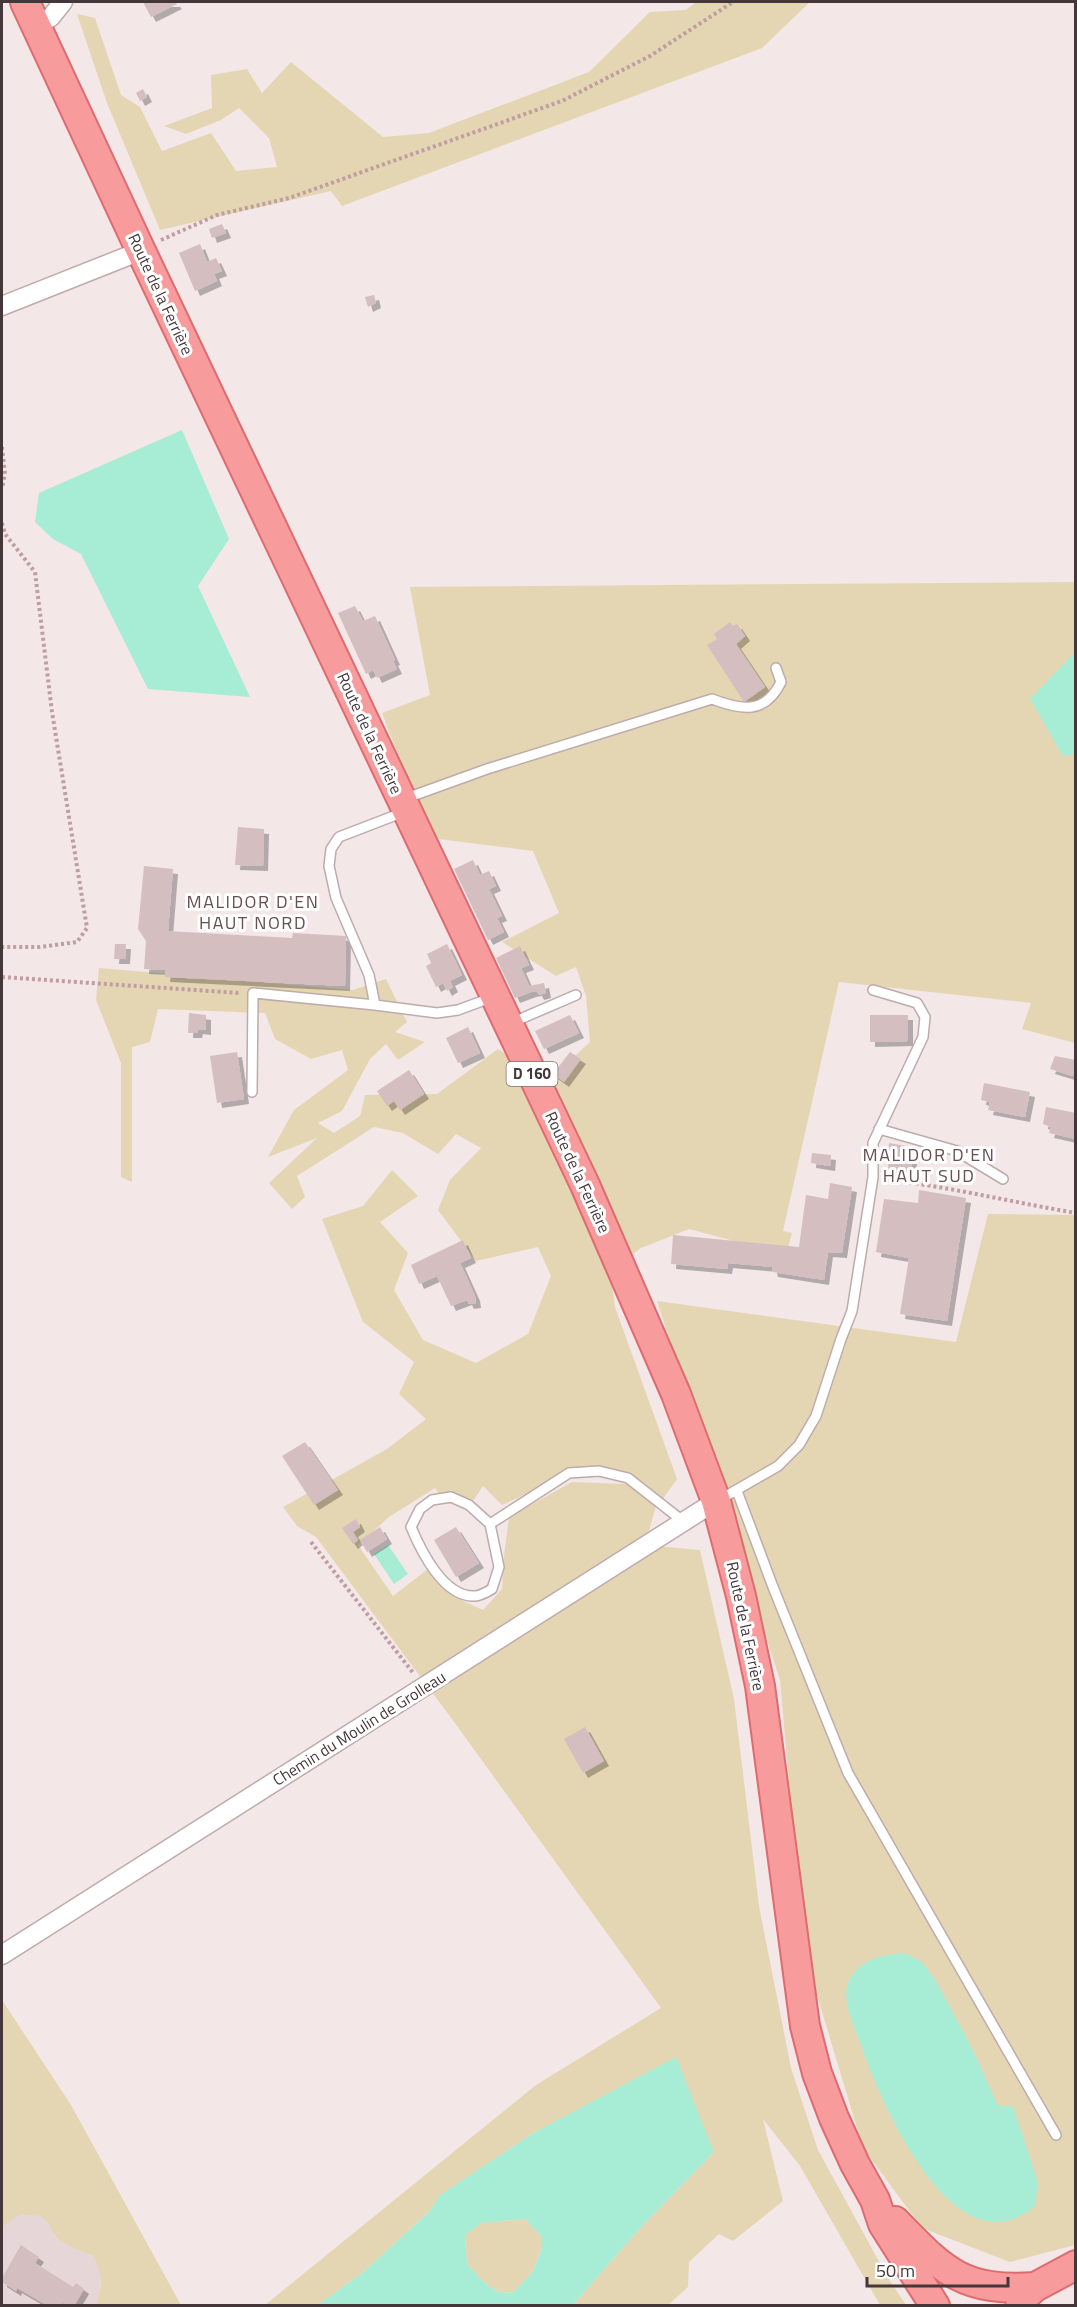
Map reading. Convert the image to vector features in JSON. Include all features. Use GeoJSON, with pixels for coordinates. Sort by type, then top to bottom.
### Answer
{"type":"FeatureCollection","features":[{"type":"Feature","properties":{"kind":"main road","name":"Route de la Ferrière"},"geometry":{"type":"LineString","coordinates":[[30,14],[585,1185],[676,1394],[727,1496],[741,1596],[760,1686],[805,2026],[817,2073],[834,2118],[875,2200],[883,2224],[935,2306]]}},
{"type":"Feature","properties":{"kind":"main road","name":"Route de la Ferrière"},"geometry":{"type":"LineString","coordinates":[[875,2200],[934,2261],[952,2274],[964,2280],[1024,2296]]}},
{"type":"Feature","properties":{"kind":"main road"},"geometry":{"type":"LineString","coordinates":[[1024,2296],[1076,2265]]}},
{"type":"Feature","properties":{"kind":"street"},"geometry":{"type":"LineString","coordinates":[[30,14],[51,17],[63,2]]}},
{"type":"Feature","properties":{"kind":"street"},"geometry":{"type":"LineString","coordinates":[[2,306],[128,256],[140,249]]}},
{"type":"Feature","properties":{"kind":"street","name":"Chemin du Moulin de Grolleau"},"geometry":{"type":"LineString","coordinates":[[2,1955],[727,1496]]}},
{"type":"Feature","properties":{"kind":"lane"},"geometry":{"type":"LineString","coordinates":[[375,1005],[369,975],[336,898],[328,866],[331,849],[339,837],[487,769],[712,699],[735,708],[756,706],[775,696],[781,682],[776,668]]}},
{"type":"Feature","properties":{"kind":"lane"},"geometry":{"type":"LineString","coordinates":[[873,990],[917,1003],[925,1017],[923,1038],[873,1143],[873,1177],[852,1311],[816,1416],[799,1444],[778,1466],[727,1496],[773,1587],[848,1773],[1056,2134]]}},
{"type":"Feature","properties":{"kind":"lane"},"geometry":{"type":"LineString","coordinates":[[252,1092],[253,993],[437,1013],[458,1010],[495,996]]}},
{"type":"Feature","properties":{"kind":"lane"},"geometry":{"type":"LineString","coordinates":[[509,1024],[576,995]]}},
{"type":"Feature","properties":{"kind":"lane"},"geometry":{"type":"LineString","coordinates":[[879,1130],[957,1151],[1003,1179]]}},
{"type":"Feature","properties":{"kind":"lane"},"geometry":{"type":"LineString","coordinates":[[490,1524],[569,1473],[599,1472],[628,1478],[684,1522]]}},
{"type":"Feature","properties":{"kind":"lane"},"geometry":{"type":"LineString","coordinates":[[452,1497],[469,1505],[490,1524],[498,1567],[492,1589],[476,1596],[462,1595],[443,1582],[420,1549],[411,1527],[420,1509],[432,1500],[452,1497]]}},
{"type":"Feature","properties":{"kind":"path"},"geometry":{"type":"LineString","coordinates":[[140,249],[217,215],[289,198],[562,101],[650,56],[733,2]]}},
{"type":"Feature","properties":{"kind":"path"},"geometry":{"type":"LineString","coordinates":[[2,447],[5,474],[2,488]]}},
{"type":"Feature","properties":{"kind":"path"},"geometry":{"type":"LineString","coordinates":[[2,523],[5,534],[35,572],[52,712],[87,928],[77,942],[40,947],[2,947]]}},
{"type":"Feature","properties":{"kind":"path"},"geometry":{"type":"LineString","coordinates":[[2,977],[253,993]]}},
{"type":"Feature","properties":{"kind":"path"},"geometry":{"type":"LineString","coordinates":[[873,1177],[929,1184],[990,1198],[1076,1213]]}},
{"type":"Feature","properties":{"kind":"path"},"geometry":{"type":"LineString","coordinates":[[311,1542],[424,1686]]}},
{"type":"Feature","properties":{"kind":"shaded area"},"geometry":{"type":"Polygon","coordinates":[[[696,2],[810,2],[762,48],[342,206],[331,191],[160,230],[107,103],[77,14],[95,18],[121,95],[140,107],[162,151],[211,133],[236,171],[277,167],[269,138],[239,108],[221,120],[186,134],[164,126],[212,108],[211,75],[247,69],[262,93],[291,62],[383,137],[429,133],[589,72],[650,12],[686,10],[696,2]]]}},
{"type":"Feature","properties":{"kind":"shaded area"},"geometry":{"type":"Polygon","coordinates":[[[182,430],[229,539],[198,586],[250,697],[148,689],[81,554],[53,539],[35,522],[39,493],[182,430]]]}},
{"type":"Feature","properties":{"kind":"shaded area"},"geometry":{"type":"Polygon","coordinates":[[[1075,582],[1075,1043],[1022,1029],[1031,1003],[839,982],[783,1231],[792,1233],[786,1255],[689,1229],[641,1248],[610,1271],[615,1307],[677,1479],[662,1500],[627,1473],[565,1471],[533,1491],[502,1505],[483,1486],[473,1501],[446,1504],[435,1488],[389,1517],[358,1545],[393,1596],[429,1568],[454,1597],[483,1610],[502,1589],[509,1517],[572,1482],[627,1484],[656,1506],[645,1545],[700,1550],[734,1699],[759,1906],[791,2068],[818,2150],[888,2278],[906,2305],[880,2305],[800,2166],[763,2119],[783,2201],[733,2241],[719,2234],[689,2262],[688,2287],[668,2305],[573,2305],[640,2228],[714,2152],[563,2118],[535,2132],[441,2195],[429,2212],[363,2272],[318,2305],[265,2305],[536,2085],[661,2008],[452,1719],[316,1537],[297,1526],[283,1507],[387,1449],[426,1419],[399,1394],[414,1362],[363,1322],[322,1219],[363,1206],[392,1170],[418,1196],[380,1222],[408,1253],[394,1290],[423,1340],[476,1363],[528,1334],[551,1276],[538,1247],[476,1261],[438,1210],[450,1180],[481,1148],[456,1134],[438,1154],[403,1133],[374,1127],[297,1176],[305,1197],[292,1209],[269,1183],[317,1138],[268,1157],[294,1110],[348,1070],[342,1050],[311,1059],[275,1039],[265,1013],[158,1009],[150,1042],[132,1047],[132,1182],[121,1177],[121,1063],[96,1000],[99,968],[353,990],[386,979],[407,1022],[395,1032],[425,1042],[398,1060],[386,1044],[370,1059],[342,1111],[318,1123],[334,1133],[360,1116],[365,1095],[437,1094],[498,1049],[548,1081],[590,1042],[586,996],[576,967],[556,976],[502,942],[559,913],[533,851],[430,838],[382,713],[430,695],[410,587],[1075,582]]]}},
{"type":"Feature","properties":{"kind":"shaded area"},"geometry":{"type":"Polygon","coordinates":[[[1076,653],[1075,751],[1072,755],[1063,756],[1030,699],[1076,653]]]}},
{"type":"Feature","properties":{"kind":"shaded area"},"geometry":{"type":"Polygon","coordinates":[[[988,1214],[1075,1215],[1075,2245],[1010,2262],[922,2228],[863,2148],[804,1952],[780,1680],[657,1301],[956,1342],[988,1214]]]}},
{"type":"Feature","properties":{"kind":"shaded area"},"geometry":{"type":"Polygon","coordinates":[[[388,1545],[408,1574],[394,1584],[374,1554],[388,1545]]]}},
{"type":"Feature","properties":{"kind":"shaded area"},"geometry":{"type":"Polygon","coordinates":[[[905,1953],[922,1962],[936,1981],[974,2052],[998,2106],[1013,2106],[1038,2183],[1035,2206],[1005,2221],[976,2218],[949,2200],[925,2172],[903,2139],[885,2103],[852,2023],[847,2006],[846,1990],[852,1975],[872,1960],[905,1953]]]}},
{"type":"Feature","properties":{"kind":"shaded area"},"geometry":{"type":"Polygon","coordinates":[[[2,2000],[71,2105],[181,2305],[96,2305],[101,2280],[92,2255],[63,2243],[53,2233],[48,2223],[37,2215],[17,2216],[2,2228],[2,2000]]]}},
{"type":"Feature","properties":{"kind":"shaded area"},"geometry":{"type":"Polygon","coordinates":[[[676,2057],[714,2152],[640,2228],[573,2305],[318,2305],[363,2272],[429,2212],[440,2195],[535,2132],[676,2057]],[[525,2219],[481,2223],[465,2235],[467,2264],[488,2286],[502,2293],[514,2292],[533,2271],[542,2248],[542,2237],[525,2219]]]}},
{"type":"Feature","properties":{"kind":"shaded area"},"geometry":{"type":"Polygon","coordinates":[[[26,2213],[45,2218],[50,2223],[55,2236],[76,2249],[92,2255],[101,2271],[100,2293],[96,2305],[2,2306],[2,2228],[14,2216],[26,2213]]]}},
{"type":"Feature","properties":{"kind":"shaded area"},"geometry":{"type":"Polygon","coordinates":[[[525,2219],[542,2237],[542,2247],[533,2271],[514,2292],[502,2293],[488,2286],[467,2264],[465,2235],[481,2223],[525,2219]]]}},
{"type":"Feature","properties":{"kind":"building"},"geometry":{"type":"Polygon","coordinates":[[[143,2],[175,2],[177,4],[151,17],[143,2]]]}},
{"type":"Feature","properties":{"kind":"building"},"geometry":{"type":"Polygon","coordinates":[[[143,89],[147,97],[140,101],[136,93],[143,89]]]}},
{"type":"Feature","properties":{"kind":"building"},"geometry":{"type":"Polygon","coordinates":[[[222,224],[226,233],[212,238],[209,229],[222,224]]]}},
{"type":"Feature","properties":{"kind":"building"},"geometry":{"type":"Polygon","coordinates":[[[200,244],[207,262],[216,258],[222,271],[214,274],[217,281],[195,291],[179,253],[200,244]]]}},
{"type":"Feature","properties":{"kind":"building"},"geometry":{"type":"Polygon","coordinates":[[[374,295],[376,303],[368,307],[365,297],[374,295]]]}},
{"type":"Feature","properties":{"kind":"building"},"geometry":{"type":"Polygon","coordinates":[[[355,606],[363,621],[375,616],[397,669],[377,678],[373,670],[366,674],[338,613],[355,606]]]}},
{"type":"Feature","properties":{"kind":"building"},"geometry":{"type":"Polygon","coordinates":[[[730,622],[733,626],[737,624],[745,636],[736,644],[765,687],[744,702],[707,645],[717,639],[714,634],[730,622]]]}},
{"type":"Feature","properties":{"kind":"building"},"geometry":{"type":"Polygon","coordinates":[[[238,827],[264,829],[263,866],[235,865],[238,827]]]}},
{"type":"Feature","properties":{"kind":"building"},"geometry":{"type":"Polygon","coordinates":[[[473,860],[480,875],[489,871],[496,886],[489,889],[502,916],[497,918],[504,932],[488,940],[454,869],[473,860]]]}},
{"type":"Feature","properties":{"kind":"building"},"geometry":{"type":"Polygon","coordinates":[[[144,866],[173,869],[168,931],[292,938],[293,933],[346,936],[345,986],[165,977],[166,970],[144,969],[146,941],[138,929],[144,866]]]}},
{"type":"Feature","properties":{"kind":"building"},"geometry":{"type":"Polygon","coordinates":[[[115,944],[126,944],[125,959],[114,959],[115,944]]]}},
{"type":"Feature","properties":{"kind":"building"},"geometry":{"type":"Polygon","coordinates":[[[447,944],[462,975],[450,981],[453,987],[447,991],[443,983],[436,987],[426,966],[431,963],[427,954],[447,944]]]}},
{"type":"Feature","properties":{"kind":"building"},"geometry":{"type":"Polygon","coordinates":[[[520,946],[529,965],[521,968],[529,986],[544,983],[546,993],[539,995],[537,991],[515,998],[496,958],[520,946]]]}},
{"type":"Feature","properties":{"kind":"building"},"geometry":{"type":"Polygon","coordinates":[[[189,1013],[206,1015],[206,1030],[198,1029],[197,1033],[188,1033],[189,1013]]]}},
{"type":"Feature","properties":{"kind":"building"},"geometry":{"type":"Polygon","coordinates":[[[570,1015],[579,1033],[544,1049],[535,1031],[570,1015]]]}},
{"type":"Feature","properties":{"kind":"building"},"geometry":{"type":"Polygon","coordinates":[[[870,1015],[908,1015],[908,1041],[870,1042],[870,1015]]]}},
{"type":"Feature","properties":{"kind":"building"},"geometry":{"type":"Polygon","coordinates":[[[468,1027],[480,1053],[458,1063],[446,1038],[468,1027]]]}},
{"type":"Feature","properties":{"kind":"building"},"geometry":{"type":"Polygon","coordinates":[[[237,1052],[244,1099],[217,1103],[210,1056],[237,1052]]]}},
{"type":"Feature","properties":{"kind":"building"},"geometry":{"type":"Polygon","coordinates":[[[570,1052],[581,1059],[564,1082],[553,1074],[570,1052]]]}},
{"type":"Feature","properties":{"kind":"building"},"geometry":{"type":"Polygon","coordinates":[[[1055,1056],[1076,1060],[1073,1076],[1050,1069],[1055,1056]]]}},
{"type":"Feature","properties":{"kind":"building"},"geometry":{"type":"Polygon","coordinates":[[[409,1070],[424,1094],[400,1110],[394,1101],[387,1106],[377,1091],[409,1070]]]}},
{"type":"Feature","properties":{"kind":"building"},"geometry":{"type":"Polygon","coordinates":[[[984,1083],[1030,1092],[1025,1117],[988,1110],[990,1102],[981,1100],[984,1083]]]}},
{"type":"Feature","properties":{"kind":"building"},"geometry":{"type":"Polygon","coordinates":[[[1046,1107],[1076,1113],[1076,1139],[1049,1133],[1051,1127],[1043,1124],[1046,1107]]]}},
{"type":"Feature","properties":{"kind":"building"},"geometry":{"type":"Polygon","coordinates":[[[889,1143],[906,1146],[905,1158],[912,1159],[911,1173],[888,1170],[889,1143]]]}},
{"type":"Feature","properties":{"kind":"building"},"geometry":{"type":"Polygon","coordinates":[[[812,1153],[831,1155],[830,1166],[811,1163],[812,1153]]]}},
{"type":"Feature","properties":{"kind":"building"},"geometry":{"type":"Polygon","coordinates":[[[830,1183],[852,1187],[842,1253],[828,1252],[824,1280],[773,1272],[772,1267],[728,1263],[727,1269],[671,1264],[673,1235],[799,1247],[806,1195],[828,1199],[830,1183]]]}},
{"type":"Feature","properties":{"kind":"building"},"geometry":{"type":"Polygon","coordinates":[[[919,1190],[966,1198],[947,1321],[900,1314],[909,1258],[876,1252],[884,1199],[918,1203],[919,1190]]]}},
{"type":"Feature","properties":{"kind":"building"},"geometry":{"type":"Polygon","coordinates":[[[463,1240],[471,1258],[460,1263],[476,1303],[469,1304],[467,1300],[451,1306],[437,1276],[419,1284],[411,1265],[463,1240]]]}},
{"type":"Feature","properties":{"kind":"building"},"geometry":{"type":"Polygon","coordinates":[[[305,1442],[338,1490],[314,1505],[282,1456],[305,1442]]]}},
{"type":"Feature","properties":{"kind":"building"},"geometry":{"type":"Polygon","coordinates":[[[356,1519],[360,1527],[353,1532],[358,1540],[353,1544],[342,1528],[356,1519]]]}},
{"type":"Feature","properties":{"kind":"building"},"geometry":{"type":"Polygon","coordinates":[[[380,1527],[387,1539],[367,1552],[360,1540],[380,1527]]]}},
{"type":"Feature","properties":{"kind":"building"},"geometry":{"type":"Polygon","coordinates":[[[456,1527],[479,1563],[456,1577],[434,1540],[456,1527]]]}},
{"type":"Feature","properties":{"kind":"building"},"geometry":{"type":"Polygon","coordinates":[[[585,1727],[604,1761],[583,1773],[564,1739],[585,1727]]]}},
{"type":"Feature","properties":{"kind":"building"},"geometry":{"type":"Polygon","coordinates":[[[21,2245],[39,2257],[35,2263],[73,2287],[76,2283],[84,2289],[74,2306],[63,2303],[61,2306],[48,2306],[2,2282],[2,2278],[21,2245]]]}},
{"type":"Feature","properties":{"kind":"district","name":"MALIDOR D'EN HAUT NORD"},"geometry":{"type":"Point","coordinates":[253,912]}},
{"type":"Feature","properties":{"kind":"district","name":"MALIDOR D'EN HAUT SUD"},"geometry":{"type":"Point","coordinates":[929,1165]}}]}
